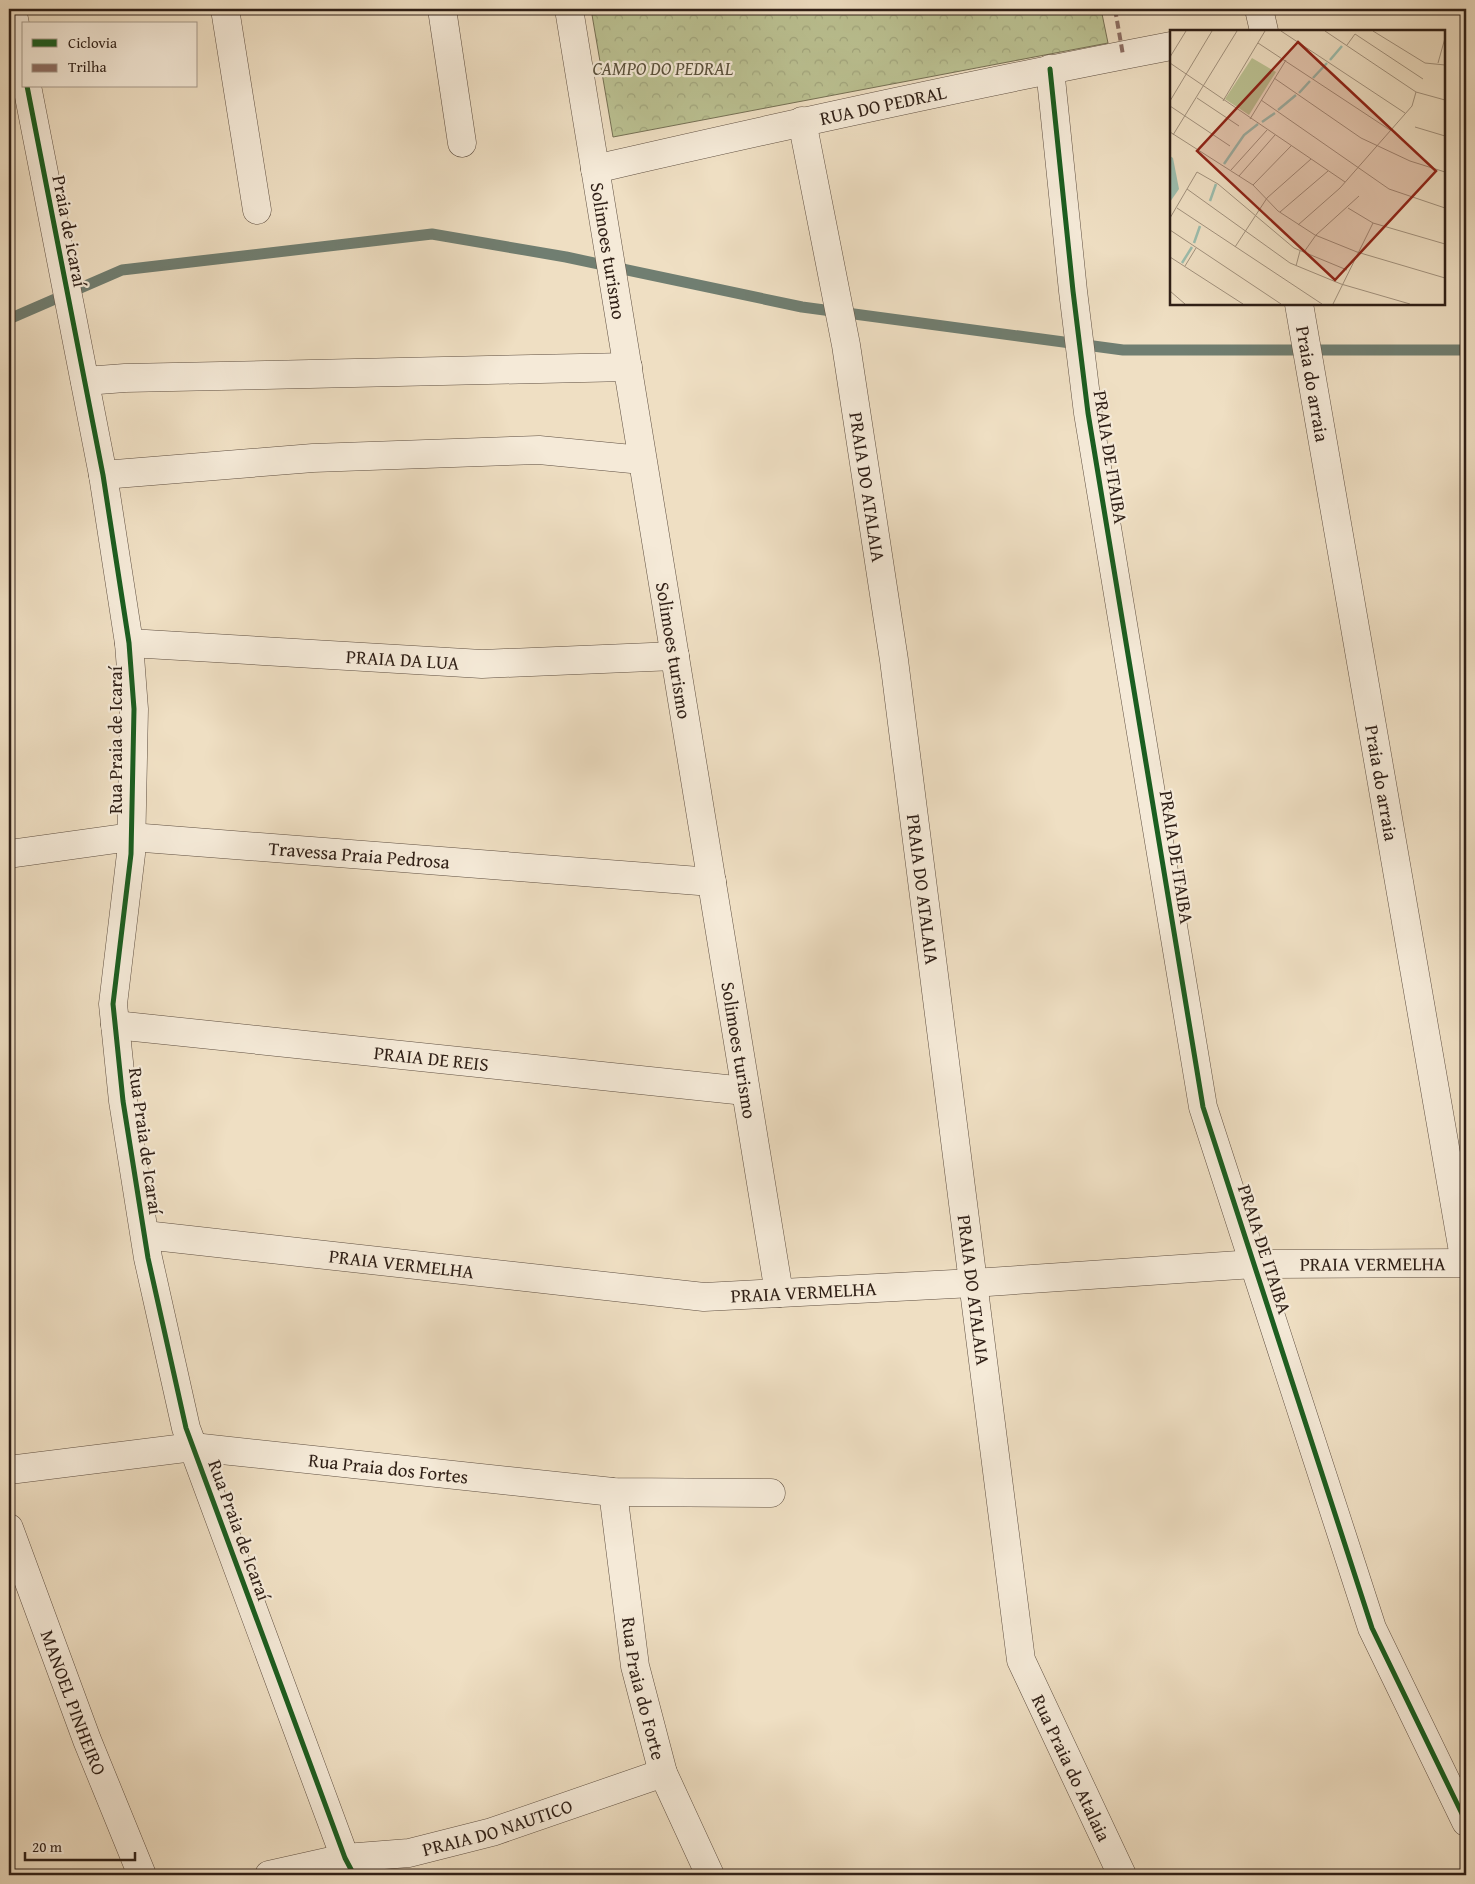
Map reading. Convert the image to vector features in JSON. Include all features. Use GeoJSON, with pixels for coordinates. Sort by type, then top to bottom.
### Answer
{"type":"FeatureCollection","features":[{"type":"Feature","properties":{"kind":"street"},"geometry":{"type":"LineString","coordinates":[[12,9],[22,60]]}},
{"type":"Feature","properties":{"kind":"street"},"geometry":{"type":"LineString","coordinates":[[225,9],[257,210]]}},
{"type":"Feature","properties":{"kind":"street"},"geometry":{"type":"LineString","coordinates":[[442,9],[462,143]]}},
{"type":"Feature","properties":{"kind":"street","name":"Solimoes turismo"},"geometry":{"type":"LineString","coordinates":[[569,9],[779,1293]]}},
{"type":"Feature","properties":{"kind":"street","name":"RUA DO PEDRAL"},"geometry":{"type":"LineString","coordinates":[[595,169],[802,121],[1050,69],[1170,46]]}},
{"type":"Feature","properties":{"kind":"street","name":"PRAIA DE ITAIBA"},"geometry":{"type":"LineString","coordinates":[[1050,69],[1073,291],[1088,413],[1204,1107],[1372,1628],[1466,1822]]}},
{"type":"Feature","properties":{"kind":"street","name":"Praia de icaraí"},"geometry":{"type":"LineString","coordinates":[[27,88],[85,381]]}},
{"type":"Feature","properties":{"kind":"street","name":"PRAIA DO ATALAIA"},"geometry":{"type":"LineString","coordinates":[[802,121],[846,344],[894,660],[1022,1660]]}},
{"type":"Feature","properties":{"kind":"street","name":"Praia do arraia"},"geometry":{"type":"LineString","coordinates":[[1299,305],[1465,1263]]}},
{"type":"Feature","properties":{"kind":"street"},"geometry":{"type":"LineString","coordinates":[[85,381],[125,378],[628,367]]}},
{"type":"Feature","properties":{"kind":"street","name":"Rua Praia de Icaraí"},"geometry":{"type":"LineString","coordinates":[[85,381],[103,475],[129,643],[134,709],[130,854],[113,1004],[123,1101],[145,1235],[186,1428],[349,1866]]}},
{"type":"Feature","properties":{"kind":"street"},"geometry":{"type":"LineString","coordinates":[[103,475],[313,458],[529,451],[642,460]]}},
{"type":"Feature","properties":{"kind":"street","name":"PRAIA DA LUA"},"geometry":{"type":"LineString","coordinates":[[129,643],[482,664],[675,656]]}},
{"type":"Feature","properties":{"kind":"street","name":"Travessa Praia Pedrosa"},"geometry":{"type":"LineString","coordinates":[[9,854],[131,837],[712,882]]}},
{"type":"Feature","properties":{"kind":"street","name":"PRAIA DE REIS"},"geometry":{"type":"LineString","coordinates":[[115,1025],[745,1091]]}},
{"type":"Feature","properties":{"kind":"street","name":"PRAIA VERMELHA"},"geometry":{"type":"LineString","coordinates":[[145,1235],[704,1297],[973,1283],[1254,1264],[1465,1263]]}},
{"type":"Feature","properties":{"kind":"street","name":"Rua Praia dos Fortes"},"geometry":{"type":"LineString","coordinates":[[9,1470],[193,1447],[613,1492],[771,1493]]}},
{"type":"Feature","properties":{"kind":"street","name":"Rua Praia do Forte"},"geometry":{"type":"LineString","coordinates":[[613,1492],[635,1666],[663,1773],[710,1875]]}},
{"type":"Feature","properties":{"kind":"street","name":"MANOEL PINHEIRO"},"geometry":{"type":"LineString","coordinates":[[9,1528],[87,1740],[142,1875]]}},
{"type":"Feature","properties":{"kind":"street","name":"Rua Praia do Atalaia"},"geometry":{"type":"LineString","coordinates":[[1022,1660],[1122,1875]]}},
{"type":"Feature","properties":{"kind":"street","name":"PRAIA DO NAUTICO"},"geometry":{"type":"LineString","coordinates":[[269,1875],[349,1866],[492,1832],[663,1773]]}},
{"type":"Feature","properties":{"kind":"green space","name":"CAMPO DO PEDRAL"},"geometry":{"type":"Polygon","coordinates":[[[591,9],[1101,9],[1108,43],[613,137],[591,9]]]}},
{"type":"Feature","properties":{"kind":"waterway"},"geometry":{"type":"LineString","coordinates":[[9,319],[122,270],[432,234],[566,257],[802,307],[1123,350],[1466,350]]}},
{"type":"Feature","properties":{"kind":"marked path"},"geometry":{"type":"LineString","coordinates":[[1115,9],[1123,55]]}},
{"type":"Feature","properties":{"kind":"cycle path"},"geometry":{"type":"LineString","coordinates":[[1050,69],[1073,291],[1088,413],[1203,1107],[1372,1628],[1466,1822]]}},
{"type":"Feature","properties":{"kind":"cycle path"},"geometry":{"type":"LineString","coordinates":[[27,88],[103,475],[129,643],[134,709],[131,854],[113,1004],[123,1101],[148,1258],[186,1428],[345,1858],[354,1875]]}}]}
